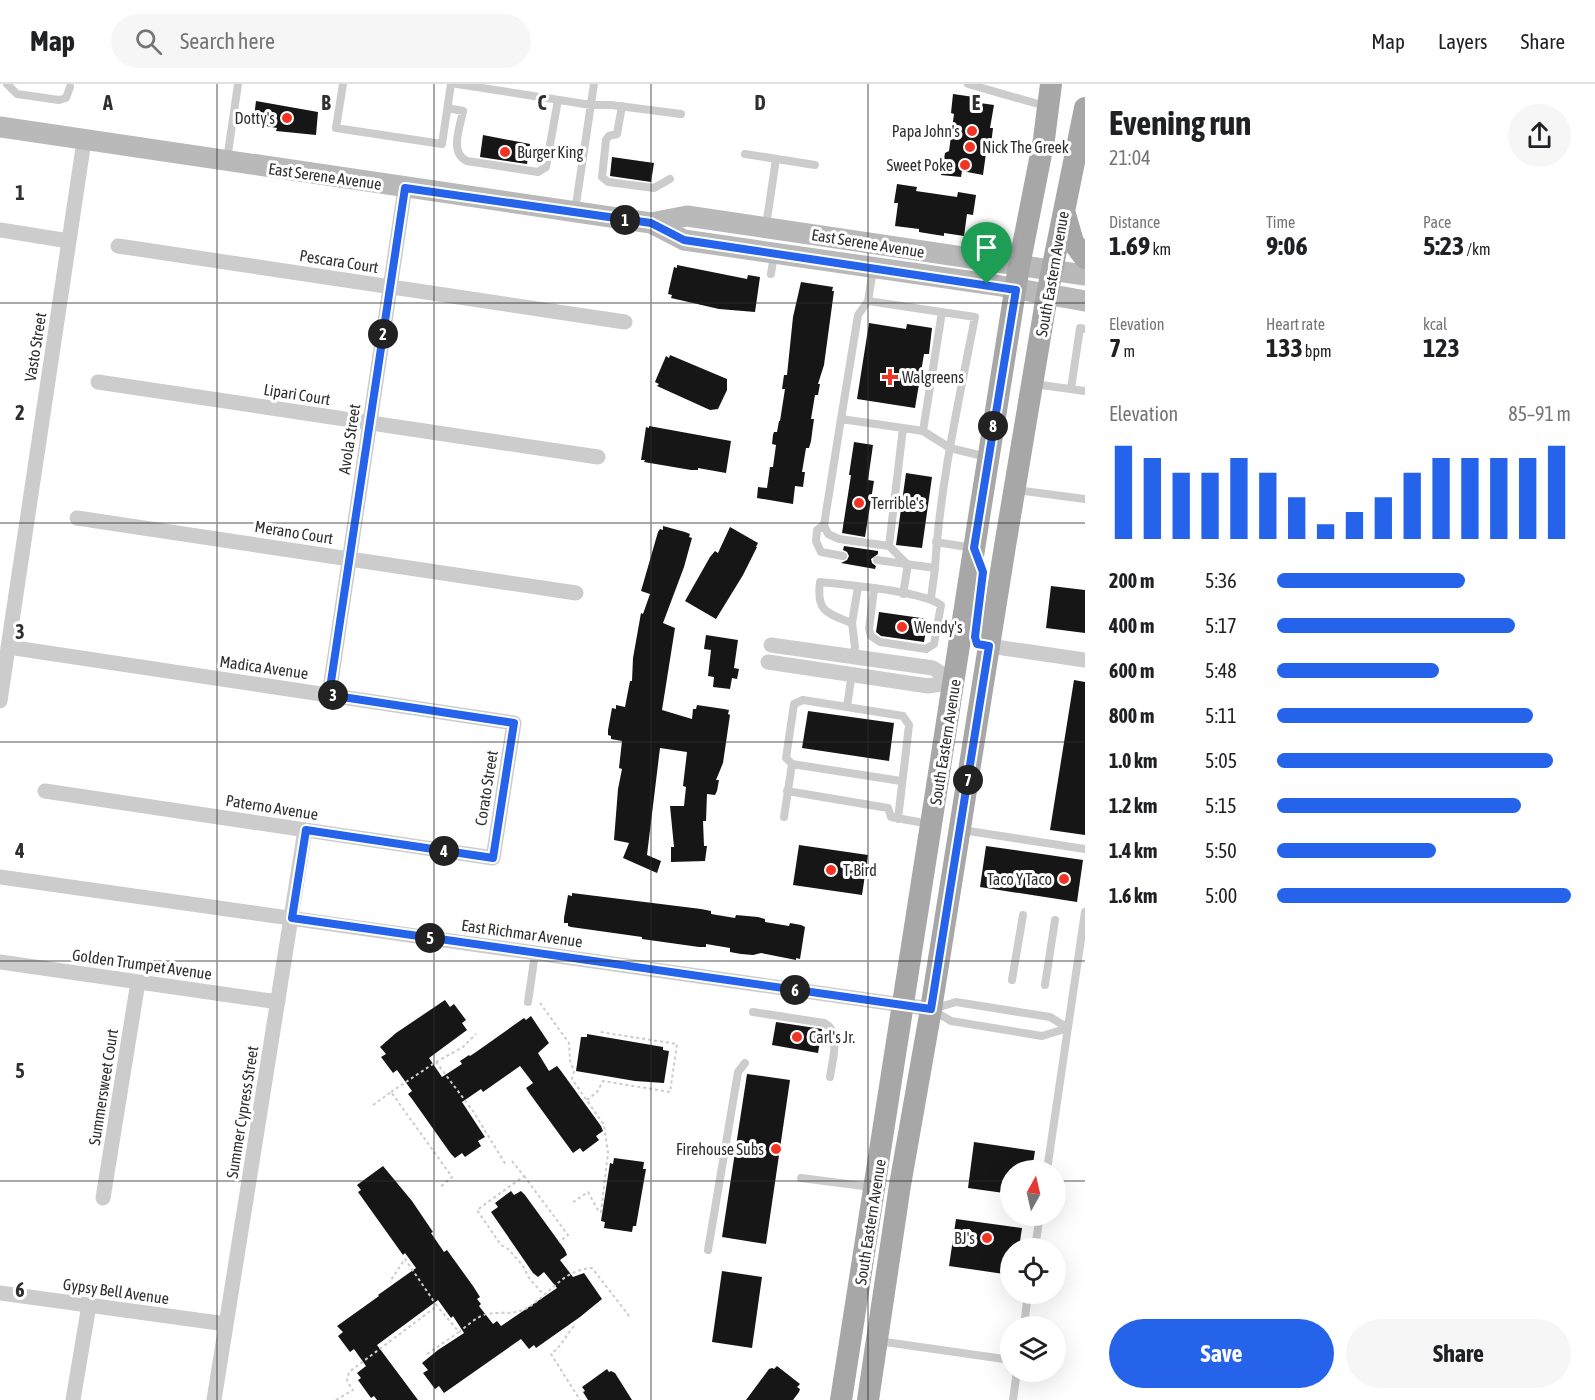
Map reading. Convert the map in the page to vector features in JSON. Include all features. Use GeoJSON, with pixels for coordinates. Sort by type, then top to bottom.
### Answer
{"type":"FeatureCollection","features":[{"type":"Feature","properties":{"kind":"main road","name":"South Eastern Avenue"},"geometry":{"type":"LineString","coordinates":[[868,1400],[904,1162],[931,1009],[1032,383],[1031,292],[1019,266],[1051,84]]}},
{"type":"Feature","properties":{"kind":"main road","name":"South Eastern Avenue"},"geometry":{"type":"LineString","coordinates":[[842,1398],[988,458],[1031,292],[1052,271],[1064,208],[1079,155],[1085,108]]}},
{"type":"Feature","properties":{"kind":"main road","name":"East Serene Avenue"},"geometry":{"type":"LineString","coordinates":[[0,127],[651,223],[684,240],[773,264],[873,269],[1085,301]]}},
{"type":"Feature","properties":{"kind":"main road"},"geometry":{"type":"LineString","coordinates":[[1064,208],[1073,242],[1085,258]]}},
{"type":"Feature","properties":{"kind":"main road","name":"East Serene Avenue"},"geometry":{"type":"LineString","coordinates":[[651,223],[687,216],[1085,275]]}},
{"type":"Feature","properties":{"kind":"main road"},"geometry":{"type":"LineString","coordinates":[[974,548],[983,572],[975,637],[977,644],[989,646]]}},
{"type":"Feature","properties":{"kind":"main road"},"geometry":{"type":"LineString","coordinates":[[954,682],[982,687]]}},
{"type":"Feature","properties":{"kind":"main road"},"geometry":{"type":"LineString","coordinates":[[876,1187],[882,1216],[870,1317],[877,1341]]}},
{"type":"Feature","properties":{"kind":"street","name":"Vasto Street"},"geometry":{"type":"LineString","coordinates":[[0,701],[84,141]]}},
{"type":"Feature","properties":{"kind":"street","name":"Avola Street"},"geometry":{"type":"LineString","coordinates":[[329,695],[405,188]]}},
{"type":"Feature","properties":{"kind":"street"},"geometry":{"type":"LineString","coordinates":[[0,231],[69,241]]}},
{"type":"Feature","properties":{"kind":"street","name":"Pescara Court"},"geometry":{"type":"LineString","coordinates":[[118,246],[625,322]]}},
{"type":"Feature","properties":{"kind":"street","name":"Lipari Court"},"geometry":{"type":"LineString","coordinates":[[98,382],[598,457]]}},
{"type":"Feature","properties":{"kind":"street","name":"Merano Court"},"geometry":{"type":"LineString","coordinates":[[77,518],[576,593]]}},
{"type":"Feature","properties":{"kind":"street"},"geometry":{"type":"LineString","coordinates":[[771,645],[933,668],[954,682]]}},
{"type":"Feature","properties":{"kind":"street"},"geometry":{"type":"LineString","coordinates":[[989,646],[1085,660]]}},
{"type":"Feature","properties":{"kind":"street","name":"Madica Avenue"},"geometry":{"type":"LineString","coordinates":[[8,647],[514,723]]}},
{"type":"Feature","properties":{"kind":"street"},"geometry":{"type":"LineString","coordinates":[[768,662],[928,686],[954,682]]}},
{"type":"Feature","properties":{"kind":"street","name":"Corato Street"},"geometry":{"type":"LineString","coordinates":[[493,858],[514,723]]}},
{"type":"Feature","properties":{"kind":"street","name":"Paterno Avenue"},"geometry":{"type":"LineString","coordinates":[[45,791],[493,858]]}},
{"type":"Feature","properties":{"kind":"street","name":"Summer Cypress Street"},"geometry":{"type":"LineString","coordinates":[[214,1400],[306,830]]}},
{"type":"Feature","properties":{"kind":"street","name":"East Richmar Avenue"},"geometry":{"type":"LineString","coordinates":[[0,876],[931,1009]]}},
{"type":"Feature","properties":{"kind":"street","name":"Golden Trumpet Avenue"},"geometry":{"type":"LineString","coordinates":[[0,962],[278,1002]]}},
{"type":"Feature","properties":{"kind":"street","name":"Summersweet Court"},"geometry":{"type":"LineString","coordinates":[[103,1198],[138,982]]}},
{"type":"Feature","properties":{"kind":"street","name":"Gypsy Bell Avenue"},"geometry":{"type":"LineString","coordinates":[[0,1293],[226,1324]]}},
{"type":"Feature","properties":{"kind":"street"},"geometry":{"type":"LineString","coordinates":[[73,1400],[89,1305]]}},
{"type":"Feature","properties":{"kind":"lane"},"geometry":{"type":"LineString","coordinates":[[7,84],[17,94],[58,100],[66,98],[70,87]]}},
{"type":"Feature","properties":{"kind":"lane"},"geometry":{"type":"LineString","coordinates":[[227,162],[238,84]]}},
{"type":"Feature","properties":{"kind":"lane"},"geometry":{"type":"LineString","coordinates":[[343,84],[336,128],[442,144],[451,84]]}},
{"type":"Feature","properties":{"kind":"lane"},"geometry":{"type":"LineString","coordinates":[[457,84],[591,105],[622,106],[681,114]]}},
{"type":"Feature","properties":{"kind":"lane"},"geometry":{"type":"LineString","coordinates":[[575,212],[594,84]]}},
{"type":"Feature","properties":{"kind":"lane"},"geometry":{"type":"LineString","coordinates":[[968,84],[1048,106]]}},
{"type":"Feature","properties":{"kind":"lane"},"geometry":{"type":"LineString","coordinates":[[448,108],[463,111],[456,149],[461,158],[467,161],[538,172],[546,167],[548,162],[558,99]]}},
{"type":"Feature","properties":{"kind":"lane"},"geometry":{"type":"LineString","coordinates":[[622,106],[617,134],[609,136],[606,140],[602,177],[608,182],[654,188],[670,179]]}},
{"type":"Feature","properties":{"kind":"lane"},"geometry":{"type":"LineString","coordinates":[[745,154],[814,165]]}},
{"type":"Feature","properties":{"kind":"lane"},"geometry":{"type":"LineString","coordinates":[[766,228],[776,159]]}},
{"type":"Feature","properties":{"kind":"lane"},"geometry":{"type":"LineString","coordinates":[[873,269],[868,301],[858,315],[824,525],[828,534],[839,539],[889,546],[908,564]]}},
{"type":"Feature","properties":{"kind":"lane"},"geometry":{"type":"LineString","coordinates":[[868,301],[975,317],[950,448],[936,542],[931,598]]}},
{"type":"Feature","properties":{"kind":"lane"},"geometry":{"type":"LineString","coordinates":[[923,431],[942,312]]}},
{"type":"Feature","properties":{"kind":"lane"},"geometry":{"type":"LineString","coordinates":[[1071,389],[1080,328],[1085,329]]}},
{"type":"Feature","properties":{"kind":"lane"},"geometry":{"type":"LineString","coordinates":[[1032,383],[1085,391]]}},
{"type":"Feature","properties":{"kind":"lane"},"geometry":{"type":"LineString","coordinates":[[841,419],[923,431],[950,448],[988,458]]}},
{"type":"Feature","properties":{"kind":"lane"},"geometry":{"type":"LineString","coordinates":[[889,546],[903,428]]}},
{"type":"Feature","properties":{"kind":"lane"},"geometry":{"type":"LineString","coordinates":[[1014,489],[1085,499]]}},
{"type":"Feature","properties":{"kind":"lane"},"geometry":{"type":"LineString","coordinates":[[824,525],[817,530],[816,541],[821,552],[843,555]]}},
{"type":"Feature","properties":{"kind":"lane"},"geometry":{"type":"LineString","coordinates":[[936,542],[974,548]]}},
{"type":"Feature","properties":{"kind":"lane"},"geometry":{"type":"LineString","coordinates":[[877,560],[935,568]]}},
{"type":"Feature","properties":{"kind":"lane"},"geometry":{"type":"LineString","coordinates":[[903,594],[908,564]]}},
{"type":"Feature","properties":{"kind":"lane"},"geometry":{"type":"LineString","coordinates":[[852,623],[825,611],[819,603],[820,582],[874,589],[931,598],[940,605],[934,644],[926,649],[880,642],[871,636],[869,629],[874,589]]}},
{"type":"Feature","properties":{"kind":"lane"},"geometry":{"type":"LineString","coordinates":[[847,707],[855,647],[852,623],[858,587]]}},
{"type":"Feature","properties":{"kind":"lane"},"geometry":{"type":"LineString","coordinates":[[898,819],[909,725],[903,716],[803,700],[794,704],[786,758],[792,764],[901,781]]}},
{"type":"Feature","properties":{"kind":"lane"},"geometry":{"type":"LineString","coordinates":[[784,817],[792,764]]}},
{"type":"Feature","properties":{"kind":"lane"},"geometry":{"type":"LineString","coordinates":[[787,791],[888,808],[891,818],[932,824]]}},
{"type":"Feature","properties":{"kind":"lane"},"geometry":{"type":"LineString","coordinates":[[960,829],[1085,849]]}},
{"type":"Feature","properties":{"kind":"lane"},"geometry":{"type":"LineString","coordinates":[[1012,980],[1023,915]]}},
{"type":"Feature","properties":{"kind":"lane"},"geometry":{"type":"LineString","coordinates":[[1048,1160],[1085,918]]}},
{"type":"Feature","properties":{"kind":"lane"},"geometry":{"type":"LineString","coordinates":[[1045,985],[1055,920]]}},
{"type":"Feature","properties":{"kind":"lane"},"geometry":{"type":"LineString","coordinates":[[528,1002],[535,954]]}},
{"type":"Feature","properties":{"kind":"lane"},"geometry":{"type":"LineString","coordinates":[[931,1009],[956,1002],[1050,1017],[1068,1028]]}},
{"type":"Feature","properties":{"kind":"lane"},"geometry":{"type":"LineString","coordinates":[[931,1009],[951,1021],[1042,1036],[1068,1028]]}},
{"type":"Feature","properties":{"kind":"lane"},"geometry":{"type":"LineString","coordinates":[[753,1012],[829,1025],[834,1040],[830,1077]]}},
{"type":"Feature","properties":{"kind":"lane"},"geometry":{"type":"LineString","coordinates":[[708,1250],[738,1072],[745,1063]]}},
{"type":"Feature","properties":{"kind":"lane"},"geometry":{"type":"LineString","coordinates":[[801,1178],[876,1187]]}},
{"type":"Feature","properties":{"kind":"lane"},"geometry":{"type":"LineString","coordinates":[[877,1341],[1000,1358]]}},
{"type":"Feature","properties":{"kind":"lane"},"geometry":{"type":"LineString","coordinates":[[1012,1400],[1015,1382]]}},
{"type":"Feature","properties":{"kind":"path"},"geometry":{"type":"LineString","coordinates":[[540,1003],[569,1043],[573,1079],[604,1125],[608,1153],[601,1212],[588,1192],[572,1203]]}},
{"type":"Feature","properties":{"kind":"path"},"geometry":{"type":"LineString","coordinates":[[586,1100],[597,1092],[603,1081],[670,1092],[677,1044],[600,1032]]}},
{"type":"Feature","properties":{"kind":"path"},"geometry":{"type":"LineString","coordinates":[[373,1105],[436,1062],[463,1047],[476,1034]]}},
{"type":"Feature","properties":{"kind":"path"},"geometry":{"type":"LineString","coordinates":[[436,1062],[473,1110],[506,1165]]}},
{"type":"Feature","properties":{"kind":"path"},"geometry":{"type":"LineString","coordinates":[[391,1092],[452,1177],[439,1188]]}},
{"type":"Feature","properties":{"kind":"path"},"geometry":{"type":"LineString","coordinates":[[512,1161],[568,1235],[559,1242]]}},
{"type":"Feature","properties":{"kind":"path"},"geometry":{"type":"LineString","coordinates":[[522,1174],[524,1176],[477,1210],[501,1245],[524,1266],[529,1278],[544,1295]]}},
{"type":"Feature","properties":{"kind":"path"},"geometry":{"type":"LineString","coordinates":[[391,1281],[405,1259],[437,1306],[459,1332]]}},
{"type":"Feature","properties":{"kind":"path"},"geometry":{"type":"LineString","coordinates":[[427,1354],[486,1314],[512,1314],[528,1308],[573,1272],[592,1268],[630,1317]]}},
{"type":"Feature","properties":{"kind":"path"},"geometry":{"type":"LineString","coordinates":[[336,1400],[353,1390],[346,1381],[349,1372],[437,1306]]}},
{"type":"Feature","properties":{"kind":"path"},"geometry":{"type":"LineString","coordinates":[[574,1326],[564,1336],[561,1347],[551,1354],[580,1400]]}},
{"type":"Feature","properties":{"kind":"building"},"geometry":{"type":"Polygon","coordinates":[[[953,94],[974,97],[973,102],[994,105],[990,128],[993,128],[990,153],[986,153],[983,175],[962,171],[961,177],[941,175],[945,153],[949,151],[954,114],[951,113],[953,94]]]}},
{"type":"Feature","properties":{"kind":"building","name":"Dotty's"},"geometry":{"type":"Polygon","coordinates":[[[256,101],[318,112],[316,135],[276,131],[277,128],[261,125],[261,119],[254,117],[256,101]]]}},
{"type":"Feature","properties":{"kind":"building","name":"Burger King"},"geometry":{"type":"Polygon","coordinates":[[[483,135],[530,144],[527,164],[480,157],[483,135]]]}},
{"type":"Feature","properties":{"kind":"building"},"geometry":{"type":"Polygon","coordinates":[[[612,157],[654,163],[651,182],[610,176],[612,157]]]}},
{"type":"Feature","properties":{"kind":"building"},"geometry":{"type":"Polygon","coordinates":[[[897,184],[917,187],[916,191],[957,197],[958,192],[976,195],[973,215],[967,214],[964,236],[944,233],[944,236],[919,232],[919,229],[895,226],[898,203],[894,203],[897,184]]]}},
{"type":"Feature","properties":{"kind":"building"},"geometry":{"type":"Polygon","coordinates":[[[677,265],[747,279],[748,275],[760,277],[755,312],[719,309],[671,298],[672,295],[668,294],[674,267],[677,268],[677,265]]]}},
{"type":"Feature","properties":{"kind":"building"},"geometry":{"type":"Polygon","coordinates":[[[801,282],[833,287],[832,291],[834,291],[824,365],[811,419],[814,419],[811,441],[809,448],[806,448],[802,472],[805,472],[803,487],[795,486],[793,504],[757,498],[758,487],[767,488],[770,467],[773,467],[776,445],[772,444],[773,435],[777,432],[780,421],[785,389],[782,389],[784,375],[787,375],[793,317],[801,282]]]}},
{"type":"Feature","properties":{"kind":"building","name":"Walgreens"},"geometry":{"type":"Polygon","coordinates":[[[869,323],[906,329],[907,324],[932,328],[929,354],[924,354],[915,408],[857,399],[869,323]]]}},
{"type":"Feature","properties":{"kind":"building"},"geometry":{"type":"Polygon","coordinates":[[[670,355],[727,379],[727,390],[718,409],[710,410],[657,386],[659,384],[655,382],[657,377],[666,356],[669,358],[670,355]]]}},
{"type":"Feature","properties":{"kind":"building"},"geometry":{"type":"Polygon","coordinates":[[[649,426],[731,441],[726,473],[644,462],[645,460],[641,460],[646,427],[649,428],[649,426]]]}},
{"type":"Feature","properties":{"kind":"building","name":"Terrible's"},"geometry":{"type":"Polygon","coordinates":[[[854,442],[873,445],[868,480],[874,481],[865,537],[842,533],[854,442]]]}},
{"type":"Feature","properties":{"kind":"building"},"geometry":{"type":"Polygon","coordinates":[[[906,473],[932,477],[922,548],[896,545],[906,473]]]}},
{"type":"Feature","properties":{"kind":"building"},"geometry":{"type":"Polygon","coordinates":[[[663,526],[690,534],[689,537],[692,538],[663,623],[675,628],[662,710],[692,719],[693,709],[696,709],[697,705],[729,710],[730,715],[723,763],[716,780],[719,780],[717,791],[715,795],[707,794],[706,821],[703,821],[704,846],[707,846],[705,861],[671,862],[671,847],[674,847],[670,806],[684,806],[686,787],[683,786],[687,752],[660,748],[647,855],[661,861],[657,873],[623,858],[629,843],[614,840],[622,769],[619,768],[622,741],[611,739],[608,730],[612,708],[616,709],[616,705],[625,707],[630,681],[632,681],[633,658],[641,613],[643,614],[650,594],[641,591],[658,532],[660,529],[663,530],[663,526]]]}},
{"type":"Feature","properties":{"kind":"building"},"geometry":{"type":"Polygon","coordinates":[[[730,527],[758,543],[743,575],[716,619],[685,601],[710,557],[715,551],[718,553],[730,527]]]}},
{"type":"Feature","properties":{"kind":"building"},"geometry":{"type":"Polygon","coordinates":[[[844,546],[878,551],[878,554],[871,559],[876,566],[875,569],[841,563],[849,556],[843,550],[844,546]]]}},
{"type":"Feature","properties":{"kind":"building"},"geometry":{"type":"Polygon","coordinates":[[[1051,586],[1085,590],[1085,633],[1046,628],[1051,586]]]}},
{"type":"Feature","properties":{"kind":"building","name":"Wendy's"},"geometry":{"type":"Polygon","coordinates":[[[879,612],[928,619],[924,642],[881,636],[876,632],[879,612]]]}},
{"type":"Feature","properties":{"kind":"building"},"geometry":{"type":"Polygon","coordinates":[[[706,635],[738,640],[734,668],[739,669],[737,679],[732,678],[730,689],[713,687],[714,677],[708,676],[711,650],[704,649],[706,635]]]}},
{"type":"Feature","properties":{"kind":"building"},"geometry":{"type":"Polygon","coordinates":[[[1074,680],[1085,682],[1085,835],[1050,830],[1074,680]]]}},
{"type":"Feature","properties":{"kind":"building"},"geometry":{"type":"Polygon","coordinates":[[[808,711],[894,723],[889,761],[802,748],[808,711]]]}},
{"type":"Feature","properties":{"kind":"building","name":"T-Bird"},"geometry":{"type":"Polygon","coordinates":[[[799,845],[868,855],[862,895],[793,885],[799,845]]]}},
{"type":"Feature","properties":{"kind":"building"},"geometry":{"type":"Polygon","coordinates":[[[986,846],[1083,860],[1077,902],[980,887],[986,846]]]}},
{"type":"Feature","properties":{"kind":"building"},"geometry":{"type":"Polygon","coordinates":[[[572,893],[701,909],[711,911],[711,914],[735,918],[736,915],[758,917],[765,919],[765,922],[789,926],[790,923],[801,925],[805,927],[800,959],[761,953],[741,954],[730,952],[730,948],[706,944],[706,947],[699,947],[571,927],[568,923],[564,923],[564,918],[568,895],[572,896],[572,893]]]}},
{"type":"Feature","properties":{"kind":"building"},"geometry":{"type":"Polygon","coordinates":[[[445,1000],[450,1007],[454,1004],[466,1020],[462,1023],[467,1030],[429,1058],[442,1077],[462,1064],[460,1061],[524,1018],[526,1020],[531,1016],[549,1043],[538,1053],[549,1071],[557,1066],[601,1126],[603,1131],[596,1136],[599,1140],[583,1152],[580,1148],[573,1153],[526,1088],[533,1083],[520,1066],[483,1092],[481,1089],[462,1102],[485,1137],[478,1141],[481,1146],[465,1157],[462,1153],[455,1158],[408,1094],[412,1091],[397,1070],[393,1073],[381,1057],[386,1054],[380,1047],[396,1033],[445,1000]]]}},
{"type":"Feature","properties":{"kind":"building","name":"Carl's Jr."},"geometry":{"type":"Polygon","coordinates":[[[776,1022],[822,1029],[818,1053],[772,1045],[776,1022]]]}},
{"type":"Feature","properties":{"kind":"building"},"geometry":{"type":"Polygon","coordinates":[[[587,1034],[663,1047],[663,1050],[669,1051],[664,1083],[635,1081],[576,1071],[581,1037],[587,1037],[587,1034]]]}},
{"type":"Feature","properties":{"kind":"building"},"geometry":{"type":"Polygon","coordinates":[[[747,1074],[790,1080],[766,1244],[722,1237],[747,1074]]]}},
{"type":"Feature","properties":{"kind":"building"},"geometry":{"type":"Polygon","coordinates":[[[974,1142],[1035,1151],[1034,1160],[1000,1160],[1000,1192],[968,1188],[974,1142]]]}},
{"type":"Feature","properties":{"kind":"building"},"geometry":{"type":"Polygon","coordinates":[[[614,1158],[644,1162],[643,1169],[646,1169],[636,1226],[633,1226],[632,1232],[604,1228],[605,1222],[601,1221],[610,1163],[613,1164],[614,1158]]]}},
{"type":"Feature","properties":{"kind":"building"},"geometry":{"type":"Polygon","coordinates":[[[383,1166],[412,1201],[444,1252],[447,1250],[473,1286],[480,1297],[477,1299],[481,1304],[479,1306],[493,1324],[497,1321],[501,1326],[557,1288],[544,1272],[538,1277],[533,1273],[491,1212],[498,1207],[495,1203],[511,1191],[514,1195],[521,1191],[525,1195],[565,1250],[567,1255],[560,1260],[573,1277],[584,1273],[602,1299],[536,1348],[534,1345],[529,1349],[521,1339],[444,1393],[439,1386],[435,1389],[423,1373],[428,1370],[422,1363],[464,1333],[453,1316],[451,1318],[438,1300],[377,1345],[418,1400],[377,1400],[374,1396],[371,1398],[358,1380],[361,1378],[357,1373],[366,1366],[354,1349],[350,1352],[338,1336],[343,1332],[337,1326],[416,1268],[405,1253],[403,1255],[358,1192],[361,1190],[357,1185],[383,1166]]]}},
{"type":"Feature","properties":{"kind":"building","name":"BJ's"},"geometry":{"type":"Polygon","coordinates":[[[956,1219],[1022,1228],[1020,1238],[1000,1238],[1000,1273],[949,1266],[956,1219]]]}},
{"type":"Feature","properties":{"kind":"building"},"geometry":{"type":"Polygon","coordinates":[[[722,1271],[762,1277],[752,1348],[712,1342],[722,1271]]]}},
{"type":"Feature","properties":{"kind":"building"},"geometry":{"type":"Polygon","coordinates":[[[777,1366],[800,1384],[797,1387],[800,1389],[799,1392],[793,1400],[746,1400],[769,1369],[777,1366]]]}},
{"type":"Feature","properties":{"kind":"building"},"geometry":{"type":"Polygon","coordinates":[[[607,1369],[615,1373],[632,1400],[588,1400],[582,1387],[607,1369]]]}},
{"type":"Feature","properties":{"kind":"place","name":"Dotty's"},"geometry":{"type":"Point","coordinates":[287,118]}},
{"type":"Feature","properties":{"kind":"place","name":"Papa John's"},"geometry":{"type":"Point","coordinates":[972,131]}},
{"type":"Feature","properties":{"kind":"place","name":"Nick The Greek"},"geometry":{"type":"Point","coordinates":[970,147]}},
{"type":"Feature","properties":{"kind":"place","name":"Burger King"},"geometry":{"type":"Point","coordinates":[505,152]}},
{"type":"Feature","properties":{"kind":"place","name":"Sweet Poke"},"geometry":{"type":"Point","coordinates":[965,165]}},
{"type":"Feature","properties":{"kind":"place","name":"Walgreens"},"geometry":{"type":"Point","coordinates":[890,377]}},
{"type":"Feature","properties":{"kind":"place","name":"Terrible's"},"geometry":{"type":"Point","coordinates":[859,503]}},
{"type":"Feature","properties":{"kind":"place","name":"Wendy's"},"geometry":{"type":"Point","coordinates":[902,627]}},
{"type":"Feature","properties":{"kind":"place","name":"T-Bird"},"geometry":{"type":"Point","coordinates":[831,870]}},
{"type":"Feature","properties":{"kind":"place","name":"Taco Y Taco"},"geometry":{"type":"Point","coordinates":[1064,879]}},
{"type":"Feature","properties":{"kind":"place","name":"Carl's Jr."},"geometry":{"type":"Point","coordinates":[797,1037]}},
{"type":"Feature","properties":{"kind":"place","name":"Firehouse Subs"},"geometry":{"type":"Point","coordinates":[776,1149]}},
{"type":"Feature","properties":{"kind":"place","name":"BJ's"},"geometry":{"type":"Point","coordinates":[987,1238]}},
{"type":"Feature","properties":{"kind":"route"},"geometry":{"type":"LineString","coordinates":[[405,188],[651,223],[684,240],[987,284],[1016,290],[974,548],[983,572],[975,637],[977,644],[989,646],[931,1009],[292,918],[306,830],[493,858],[514,723],[329,695],[405,188]]}}]}
